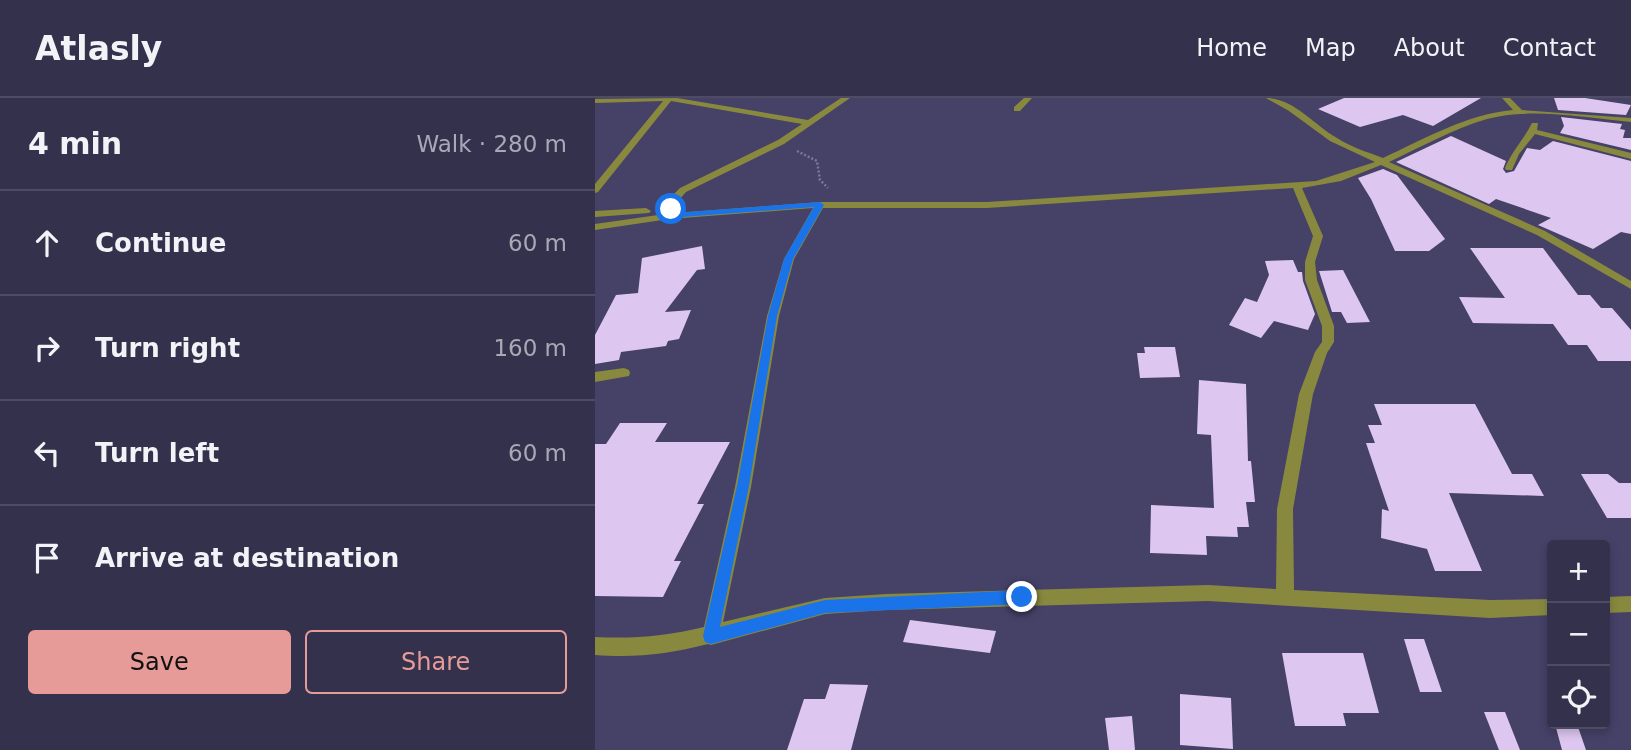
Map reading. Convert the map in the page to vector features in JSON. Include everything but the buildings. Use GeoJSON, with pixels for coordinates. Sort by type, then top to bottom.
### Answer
{"type":"FeatureCollection","features":[{"type":"Feature","properties":{"kind":"street"},"geometry":{"type":"LineString","coordinates":[[595,191],[670,98]]}},
{"type":"Feature","properties":{"kind":"street"},"geometry":{"type":"LineString","coordinates":[[670,212],[673,200],[683,190],[774,146],[846,98]]}},
{"type":"Feature","properties":{"kind":"street"},"geometry":{"type":"LineString","coordinates":[[1017,109],[1028,98]]}},
{"type":"Feature","properties":{"kind":"street"},"geometry":{"type":"LineString","coordinates":[[1270,98],[1287,104],[1301,118],[1342,145],[1541,233],[1631,286]]}},
{"type":"Feature","properties":{"kind":"street"},"geometry":{"type":"LineString","coordinates":[[1506,98],[1521,114]]}},
{"type":"Feature","properties":{"kind":"street"},"geometry":{"type":"LineString","coordinates":[[595,101],[683,99],[809,123]]}},
{"type":"Feature","properties":{"kind":"street"},"geometry":{"type":"LineString","coordinates":[[1509,168],[1515,153],[1533,131],[1533,114]]}},
{"type":"Feature","properties":{"kind":"street"},"geometry":{"type":"LineString","coordinates":[[595,214],[820,205],[987,205],[1296,186],[1338,180],[1481,119],[1533,114],[1631,120]]}},
{"type":"Feature","properties":{"kind":"street"},"geometry":{"type":"LineString","coordinates":[[1533,131],[1631,156]]}},
{"type":"Feature","properties":{"kind":"street"},"geometry":{"type":"LineString","coordinates":[[1285,598],[1285,509],[1306,394],[1321,352],[1328,342],[1328,326],[1311,280],[1310,262],[1318,236],[1296,186]]}},
{"type":"Feature","properties":{"kind":"street"},"geometry":{"type":"LineString","coordinates":[[711,636],[743,486],[773,316],[789,259],[820,205]]}},
{"type":"Feature","properties":{"kind":"street"},"geometry":{"type":"LineString","coordinates":[[595,228],[670,212]]}},
{"type":"Feature","properties":{"kind":"street"},"geometry":{"type":"LineString","coordinates":[[595,377],[624,373]]}},
{"type":"Feature","properties":{"kind":"street"},"geometry":{"type":"LineString","coordinates":[[595,646],[630,648],[667,645],[825,606],[886,601],[1208,593],[1490,610],[1547,607]]}},
{"type":"Feature","properties":{"kind":"street"},"geometry":{"type":"LineString","coordinates":[[1610,605],[1631,604]]}},
{"type":"Feature","properties":{"kind":"path"},"geometry":{"type":"LineString","coordinates":[[774,146],[797,151],[817,161],[821,184],[830,189]]}},
{"type":"Feature","properties":{"kind":"route"},"geometry":{"type":"LineString","coordinates":[[671,209],[669,216],[820,205],[789,259],[773,316],[743,486],[711,636],[825,606],[886,601],[1022,597]]}}]}
